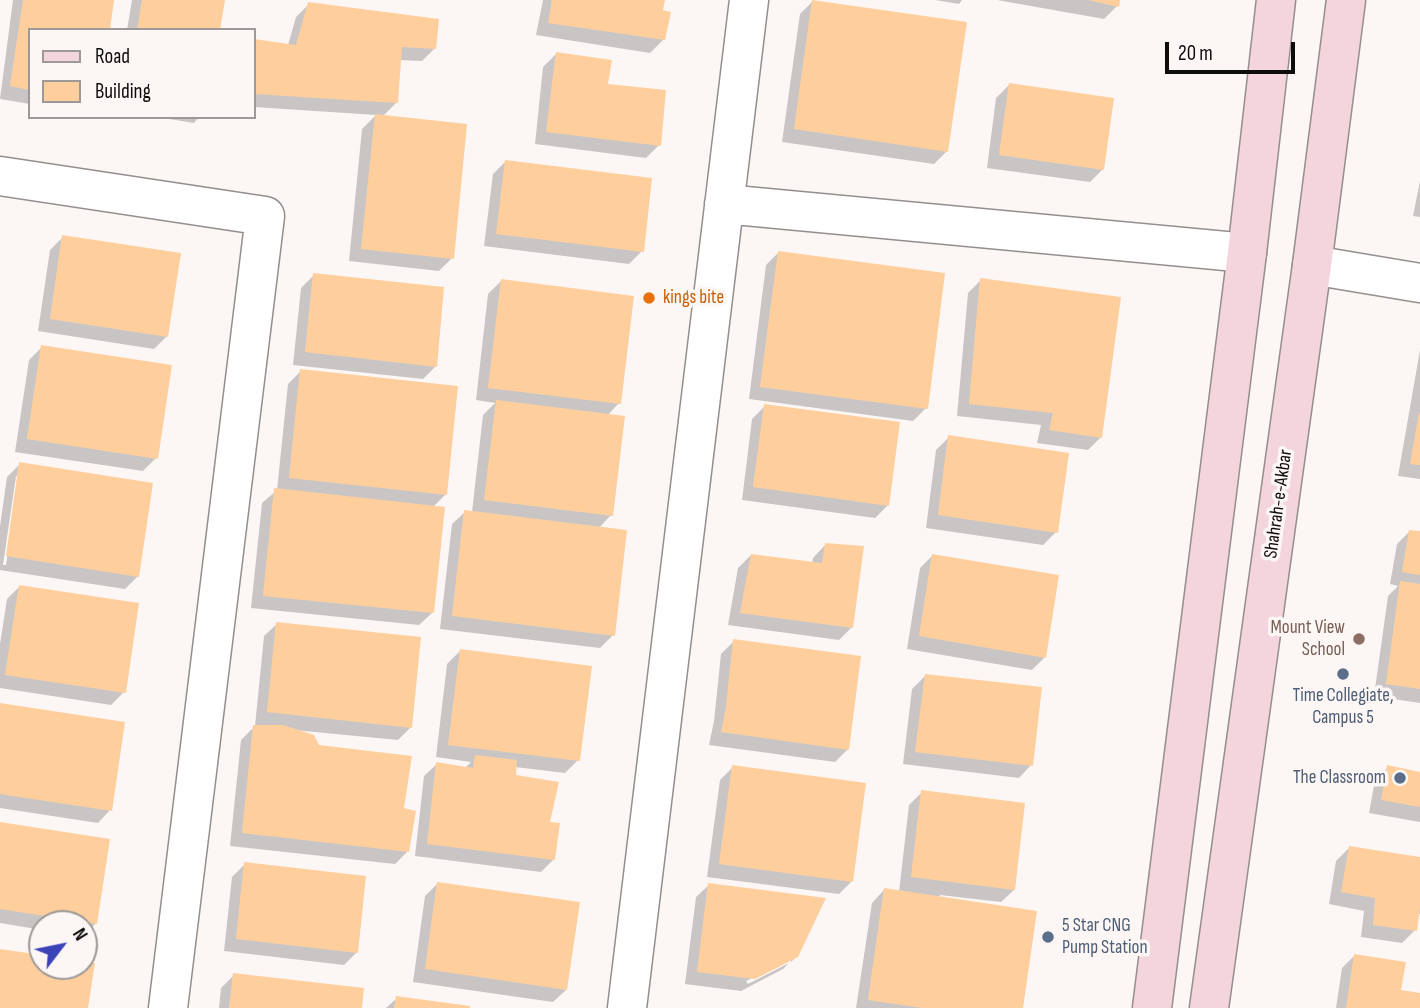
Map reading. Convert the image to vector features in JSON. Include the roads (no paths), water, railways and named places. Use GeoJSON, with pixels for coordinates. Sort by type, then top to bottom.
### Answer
{"type":"FeatureCollection","features":[{"type":"Feature","properties":{"kind":"main road"},"geometry":{"type":"LineString","coordinates":[[1152,1008],[1247,253],[1276,0]]}},
{"type":"Feature","properties":{"kind":"main road","name":"Shahrah-e-Akbar"},"geometry":{"type":"LineString","coordinates":[[1209,1008],[1346,0]]}},
{"type":"Feature","properties":{"kind":"street"},"geometry":{"type":"LineString","coordinates":[[627,1008],[749,0]]}},
{"type":"Feature","properties":{"kind":"street"},"geometry":{"type":"LineString","coordinates":[[0,176],[265,216],[168,1008]]}},
{"type":"Feature","properties":{"kind":"street"},"geometry":{"type":"LineString","coordinates":[[724,204],[1247,253]]}},
{"type":"Feature","properties":{"kind":"street"},"geometry":{"type":"LineString","coordinates":[[1312,265],[1420,282]]}},
{"type":"Feature","properties":{"kind":"place","name":"kings bite"},"geometry":{"type":"Point","coordinates":[649,298]}},
{"type":"Feature","properties":{"kind":"place","name":"Mount View School"},"geometry":{"type":"Point","coordinates":[1359,639]}},
{"type":"Feature","properties":{"kind":"place","name":"Time Collegiate, Campus 5"},"geometry":{"type":"Point","coordinates":[1343,674]}},
{"type":"Feature","properties":{"kind":"place","name":"The Classroom"},"geometry":{"type":"Point","coordinates":[1400,778]}},
{"type":"Feature","properties":{"kind":"place","name":"5 Star CNG Pump Station"},"geometry":{"type":"Point","coordinates":[1048,937]}}]}
